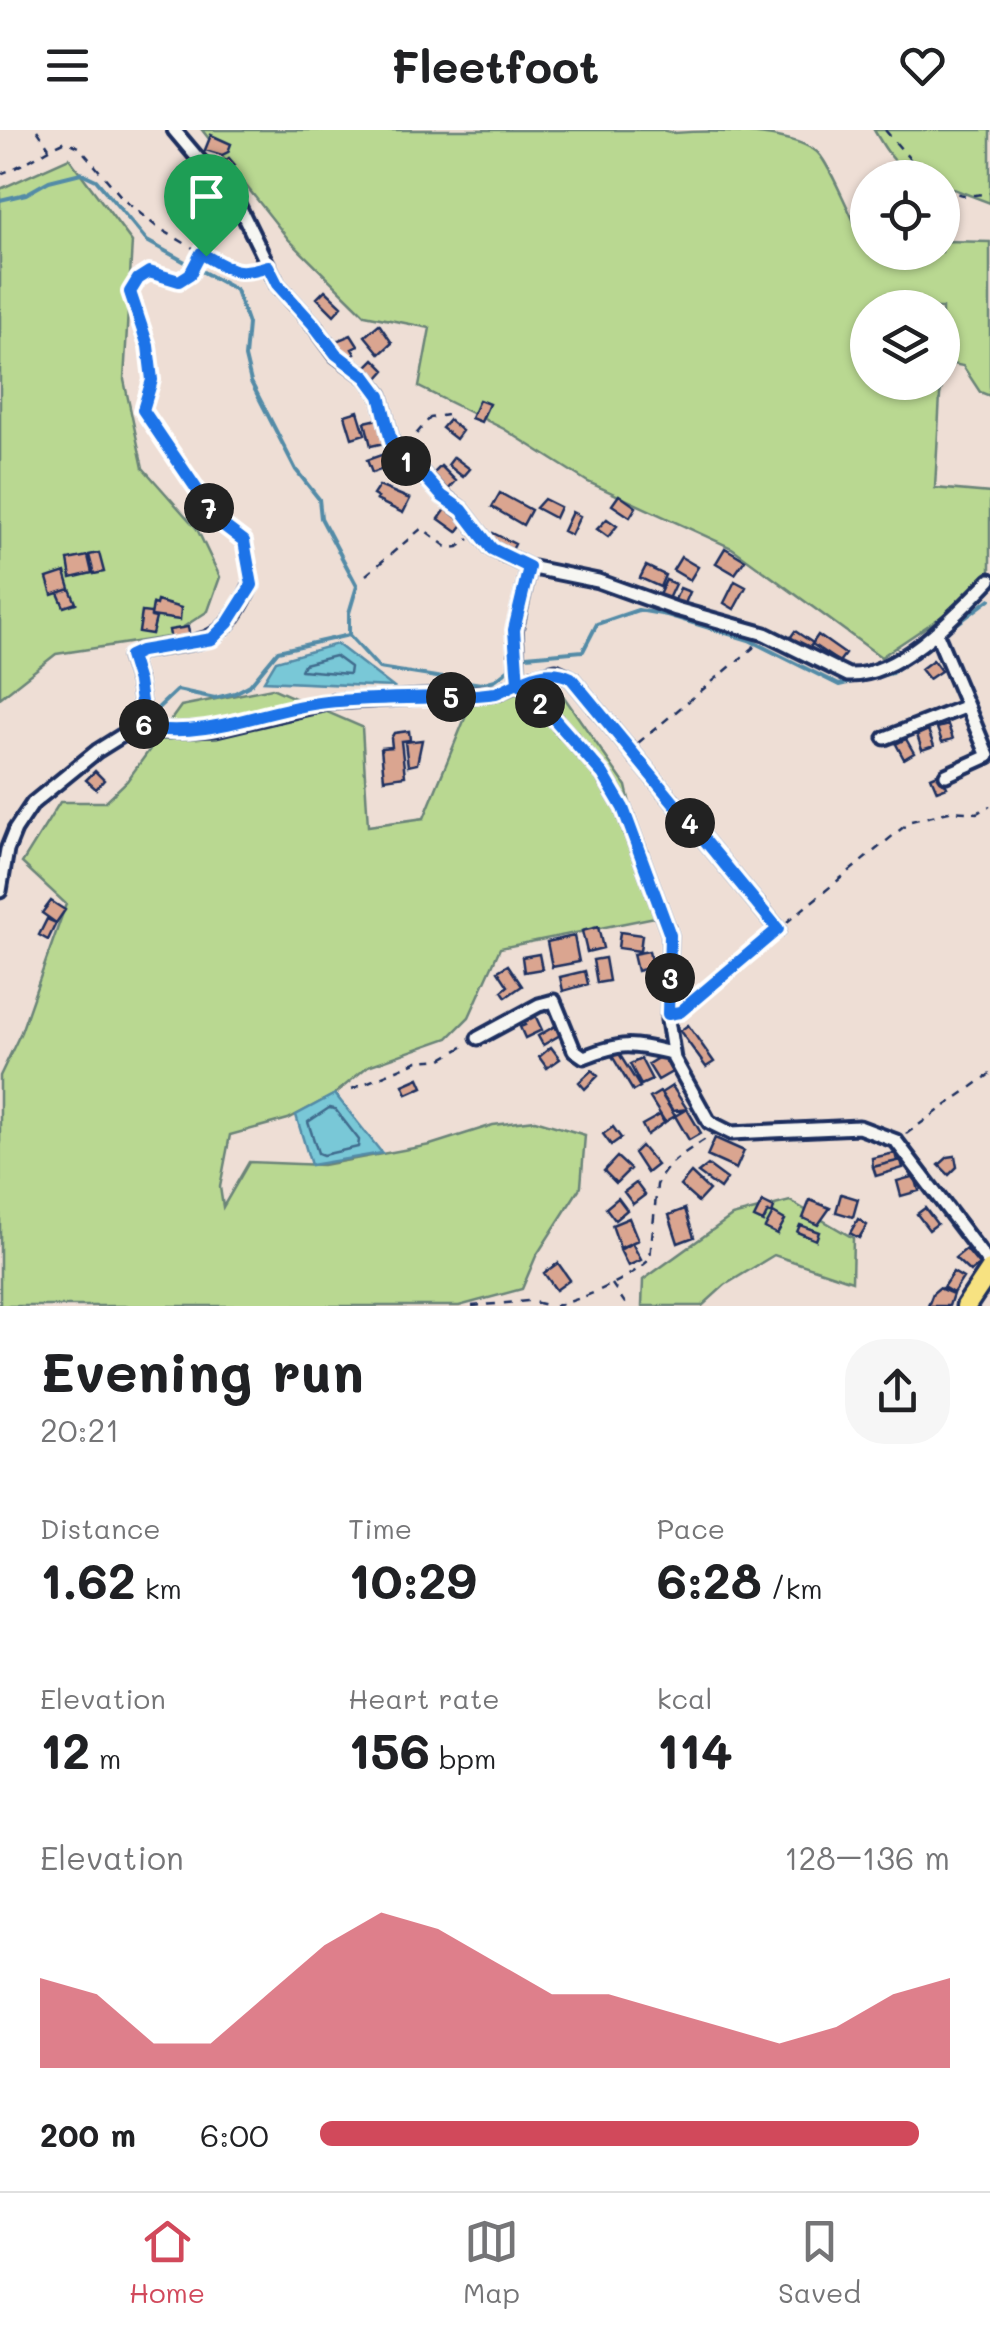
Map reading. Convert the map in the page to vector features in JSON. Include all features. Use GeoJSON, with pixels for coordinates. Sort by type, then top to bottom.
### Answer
{"type":"FeatureCollection","features":[{"type":"Feature","properties":{"kind":"main road"},"geometry":{"type":"LineString","coordinates":[[966,1306],[990,1268]]}},
{"type":"Feature","properties":{"kind":"street"},"geometry":{"type":"LineString","coordinates":[[174,130],[222,193],[238,204],[277,284],[336,354],[366,377],[380,396],[393,449],[462,510],[492,549],[529,567],[598,581],[676,609],[759,632],[848,675],[858,676],[892,664],[939,639],[990,580]]}},
{"type":"Feature","properties":{"kind":"street"},"geometry":{"type":"LineString","coordinates":[[529,567],[514,630],[518,683],[603,774],[623,808],[670,935],[668,1014],[672,1053],[680,1076],[710,1122],[720,1130],[762,1133],[859,1127],[896,1141],[990,1268]]}},
{"type":"Feature","properties":{"kind":"street"},"geometry":{"type":"LineString","coordinates":[[145,728],[130,656],[212,639],[240,608],[252,585]]}},
{"type":"Feature","properties":{"kind":"street"},"geometry":{"type":"LineString","coordinates":[[939,639],[988,756],[946,775]]}},
{"type":"Feature","properties":{"kind":"street"},"geometry":{"type":"LineString","coordinates":[[0,890],[7,850],[33,804],[121,736],[145,728],[216,729],[306,705],[496,693],[556,671],[571,678],[778,929]]}},
{"type":"Feature","properties":{"kind":"street"},"geometry":{"type":"LineString","coordinates":[[885,738],[967,706]]}},
{"type":"Feature","properties":{"kind":"street"},"geometry":{"type":"LineString","coordinates":[[478,1038],[554,1000],[574,1050],[584,1057],[614,1045],[634,1044],[672,1053]]}},
{"type":"Feature","properties":{"kind":"path"},"geometry":{"type":"LineString","coordinates":[[36,130],[48,148]]}},
{"type":"Feature","properties":{"kind":"path"},"geometry":{"type":"LineString","coordinates":[[885,130],[911,160]]}},
{"type":"Feature","properties":{"kind":"path"},"geometry":{"type":"LineString","coordinates":[[0,174],[26,165],[48,148],[66,141],[79,147],[125,201],[200,255],[234,272],[247,273],[268,266]]}},
{"type":"Feature","properties":{"kind":"path"},"geometry":{"type":"LineString","coordinates":[[960,194],[990,194]]}},
{"type":"Feature","properties":{"kind":"path"},"geometry":{"type":"LineString","coordinates":[[200,255],[190,274],[179,281],[149,272],[138,279],[130,292],[148,346],[152,380],[143,410],[219,522],[244,541],[252,585]]}},
{"type":"Feature","properties":{"kind":"path"},"geometry":{"type":"LineString","coordinates":[[399,455],[430,418],[447,415]]}},
{"type":"Feature","properties":{"kind":"path"},"geometry":{"type":"LineString","coordinates":[[366,575],[422,528],[448,548],[458,547],[478,532]]}},
{"type":"Feature","properties":{"kind":"path"},"geometry":{"type":"LineString","coordinates":[[630,750],[754,646]]}},
{"type":"Feature","properties":{"kind":"path"},"geometry":{"type":"LineString","coordinates":[[668,1014],[680,1012],[697,1000],[910,822],[953,811],[977,813],[990,806]]}},
{"type":"Feature","properties":{"kind":"path"},"geometry":{"type":"LineString","coordinates":[[352,1089],[418,1061],[442,1060],[478,1038]]}},
{"type":"Feature","properties":{"kind":"path"},"geometry":{"type":"LineString","coordinates":[[896,1141],[989,1076]]}},
{"type":"Feature","properties":{"kind":"path"},"geometry":{"type":"LineString","coordinates":[[472,1306],[529,1301],[553,1306],[574,1301],[650,1259],[657,1185],[667,1166],[720,1130]]}},
{"type":"Feature","properties":{"kind":"path"},"geometry":{"type":"LineString","coordinates":[[611,1282],[626,1306]]}},
{"type":"Feature","properties":{"kind":"green space"},"geometry":{"type":"Polygon","coordinates":[[[202,130],[662,130],[748,133],[804,145],[822,158],[850,213],[850,270],[960,270],[960,241],[990,242],[990,396],[980,392],[960,365],[960,290],[850,290],[850,400],[940,400],[935,488],[990,493],[990,584],[881,657],[732,548],[588,482],[504,429],[419,387],[430,328],[365,315],[289,240],[202,130]]]}},
{"type":"Feature","properties":{"kind":"green space"},"geometry":{"type":"Polygon","coordinates":[[[874,130],[990,130],[990,203],[960,192],[960,160],[894,160],[874,130]]]}},
{"type":"Feature","properties":{"kind":"green space"},"geometry":{"type":"Polygon","coordinates":[[[69,158],[132,242],[124,380],[143,468],[197,529],[220,577],[208,611],[168,637],[56,654],[0,698],[0,189],[69,158]]]}},
{"type":"Feature","properties":{"kind":"green space"},"geometry":{"type":"Polygon","coordinates":[[[544,679],[562,694],[626,786],[655,917],[500,948],[469,1017],[448,1038],[368,1066],[335,1094],[288,1119],[230,1135],[220,1187],[223,1207],[249,1162],[323,1165],[430,1145],[493,1125],[535,1120],[585,1135],[581,1186],[536,1256],[522,1289],[459,1306],[0,1306],[0,1076],[21,1032],[66,904],[22,863],[60,802],[105,802],[127,781],[181,706],[272,688],[362,727],[368,826],[424,818],[470,706],[544,679]]]}},
{"type":"Feature","properties":{"kind":"green space"},"geometry":{"type":"Polygon","coordinates":[[[790,1201],[853,1238],[852,1281],[774,1255],[725,1285],[702,1306],[642,1306],[643,1280],[732,1216],[790,1201]]]}},
{"type":"Feature","properties":{"kind":"water"},"geometry":{"type":"Polygon","coordinates":[[[337,644],[393,687],[264,681],[276,661],[337,644]]]}},
{"type":"Feature","properties":{"kind":"water"},"geometry":{"type":"Polygon","coordinates":[[[335,1094],[382,1153],[311,1165],[296,1115],[335,1094]]]}},
{"type":"Feature","properties":{"kind":"building"},"geometry":{"type":"Polygon","coordinates":[[[211,135],[231,144],[228,152],[222,155],[205,150],[211,135]]]}},
{"type":"Feature","properties":{"kind":"building"},"geometry":{"type":"Polygon","coordinates":[[[229,158],[235,165],[217,178],[212,171],[229,158]]]}},
{"type":"Feature","properties":{"kind":"building"},"geometry":{"type":"Polygon","coordinates":[[[325,290],[342,306],[334,315],[317,298],[325,290]]]}},
{"type":"Feature","properties":{"kind":"building"},"geometry":{"type":"Polygon","coordinates":[[[379,324],[392,343],[380,354],[365,336],[379,324]]]}},
{"type":"Feature","properties":{"kind":"building"},"geometry":{"type":"Polygon","coordinates":[[[351,335],[358,346],[347,359],[336,341],[351,335]]]}},
{"type":"Feature","properties":{"kind":"building"},"geometry":{"type":"Polygon","coordinates":[[[374,359],[385,370],[377,379],[365,368],[374,359]]]}},
{"type":"Feature","properties":{"kind":"building"},"geometry":{"type":"Polygon","coordinates":[[[479,400],[489,404],[481,422],[471,418],[479,400]]]}},
{"type":"Feature","properties":{"kind":"building"},"geometry":{"type":"Polygon","coordinates":[[[358,411],[365,434],[352,438],[345,415],[358,411]]]}},
{"type":"Feature","properties":{"kind":"building"},"geometry":{"type":"Polygon","coordinates":[[[378,419],[384,443],[371,446],[365,422],[378,419]]]}},
{"type":"Feature","properties":{"kind":"building"},"geometry":{"type":"Polygon","coordinates":[[[449,420],[462,431],[456,439],[442,428],[449,420]]]}},
{"type":"Feature","properties":{"kind":"building"},"geometry":{"type":"Polygon","coordinates":[[[384,454],[387,463],[372,473],[367,460],[384,454]]]}},
{"type":"Feature","properties":{"kind":"building"},"geometry":{"type":"Polygon","coordinates":[[[454,457],[470,469],[463,477],[448,465],[454,457]]]}},
{"type":"Feature","properties":{"kind":"building"},"geometry":{"type":"Polygon","coordinates":[[[392,459],[412,477],[404,486],[383,469],[392,459]]]}},
{"type":"Feature","properties":{"kind":"building"},"geometry":{"type":"Polygon","coordinates":[[[441,466],[456,481],[446,492],[430,477],[441,466]]]}},
{"type":"Feature","properties":{"kind":"building"},"geometry":{"type":"Polygon","coordinates":[[[379,486],[410,499],[403,513],[376,500],[373,495],[379,486]]]}},
{"type":"Feature","properties":{"kind":"building"},"geometry":{"type":"Polygon","coordinates":[[[500,493],[531,510],[523,525],[492,507],[500,493]]]}},
{"type":"Feature","properties":{"kind":"building"},"geometry":{"type":"Polygon","coordinates":[[[619,495],[636,507],[630,517],[612,505],[619,495]]]}},
{"type":"Feature","properties":{"kind":"building"},"geometry":{"type":"Polygon","coordinates":[[[544,499],[560,507],[555,518],[536,508],[544,499]]]}},
{"type":"Feature","properties":{"kind":"building"},"geometry":{"type":"Polygon","coordinates":[[[446,509],[464,523],[457,532],[439,519],[446,509]]]}},
{"type":"Feature","properties":{"kind":"building"},"geometry":{"type":"Polygon","coordinates":[[[572,512],[580,516],[571,535],[563,531],[572,512]]]}},
{"type":"Feature","properties":{"kind":"building"},"geometry":{"type":"Polygon","coordinates":[[[607,519],[617,526],[608,537],[597,529],[607,519]]]}},
{"type":"Feature","properties":{"kind":"building"},"geometry":{"type":"Polygon","coordinates":[[[493,533],[515,544],[510,554],[488,543],[493,533]]]}},
{"type":"Feature","properties":{"kind":"building"},"geometry":{"type":"Polygon","coordinates":[[[725,548],[745,560],[735,574],[716,563],[725,548]]]}},
{"type":"Feature","properties":{"kind":"building"},"geometry":{"type":"Polygon","coordinates":[[[99,553],[104,572],[94,574],[89,555],[99,553]]]}},
{"type":"Feature","properties":{"kind":"building"},"geometry":{"type":"Polygon","coordinates":[[[88,556],[92,573],[71,578],[68,560],[88,556]]]}},
{"type":"Feature","properties":{"kind":"building"},"geometry":{"type":"Polygon","coordinates":[[[681,557],[698,567],[690,580],[673,570],[681,557]]]}},
{"type":"Feature","properties":{"kind":"building"},"geometry":{"type":"Polygon","coordinates":[[[646,566],[665,575],[660,587],[640,578],[646,566]]]}},
{"type":"Feature","properties":{"kind":"building"},"geometry":{"type":"Polygon","coordinates":[[[65,572],[70,589],[52,595],[47,578],[65,572]]]}},
{"type":"Feature","properties":{"kind":"building"},"geometry":{"type":"Polygon","coordinates":[[[666,580],[675,584],[668,599],[659,595],[666,580]]]}},
{"type":"Feature","properties":{"kind":"building"},"geometry":{"type":"Polygon","coordinates":[[[735,581],[746,587],[734,609],[724,603],[735,581]]]}},
{"type":"Feature","properties":{"kind":"building"},"geometry":{"type":"Polygon","coordinates":[[[680,588],[690,592],[684,606],[674,602],[680,588]]]}},
{"type":"Feature","properties":{"kind":"building"},"geometry":{"type":"Polygon","coordinates":[[[70,589],[76,603],[64,607],[58,593],[70,589]]]}},
{"type":"Feature","properties":{"kind":"building"},"geometry":{"type":"Polygon","coordinates":[[[157,601],[181,608],[180,620],[151,616],[157,601]]]}},
{"type":"Feature","properties":{"kind":"building"},"geometry":{"type":"Polygon","coordinates":[[[142,612],[156,618],[152,634],[139,632],[142,612]]]}},
{"type":"Feature","properties":{"kind":"building"},"geometry":{"type":"Polygon","coordinates":[[[188,627],[190,638],[171,641],[169,630],[188,627]]]}},
{"type":"Feature","properties":{"kind":"building"},"geometry":{"type":"Polygon","coordinates":[[[795,631],[813,643],[808,650],[788,641],[795,631]]]}},
{"type":"Feature","properties":{"kind":"building"},"geometry":{"type":"Polygon","coordinates":[[[818,635],[845,654],[839,662],[812,644],[818,635]]]}},
{"type":"Feature","properties":{"kind":"building"},"geometry":{"type":"Polygon","coordinates":[[[933,660],[941,671],[929,679],[921,669],[933,660]]]}},
{"type":"Feature","properties":{"kind":"building"},"geometry":{"type":"Polygon","coordinates":[[[948,725],[953,739],[942,742],[937,728],[948,725]]]}},
{"type":"Feature","properties":{"kind":"building"},"geometry":{"type":"Polygon","coordinates":[[[928,730],[934,746],[922,750],[917,735],[928,730]]]}},
{"type":"Feature","properties":{"kind":"building"},"geometry":{"type":"Polygon","coordinates":[[[409,731],[410,740],[401,741],[405,776],[384,779],[381,748],[392,747],[394,733],[409,731]]]}},
{"type":"Feature","properties":{"kind":"building"},"geometry":{"type":"Polygon","coordinates":[[[906,739],[914,753],[904,759],[896,744],[906,739]]]}},
{"type":"Feature","properties":{"kind":"building"},"geometry":{"type":"Polygon","coordinates":[[[422,740],[417,764],[408,766],[405,742],[422,740]]]}},
{"type":"Feature","properties":{"kind":"building"},"geometry":{"type":"Polygon","coordinates":[[[95,771],[104,780],[96,789],[86,780],[95,771]]]}},
{"type":"Feature","properties":{"kind":"building"},"geometry":{"type":"Polygon","coordinates":[[[940,773],[947,787],[937,791],[931,777],[940,773]]]}},
{"type":"Feature","properties":{"kind":"building"},"geometry":{"type":"Polygon","coordinates":[[[51,901],[65,910],[56,923],[42,913],[51,901]]]}},
{"type":"Feature","properties":{"kind":"building"},"geometry":{"type":"Polygon","coordinates":[[[47,919],[56,923],[48,940],[39,935],[47,919]]]}},
{"type":"Feature","properties":{"kind":"building"},"geometry":{"type":"Polygon","coordinates":[[[598,927],[603,948],[587,952],[582,931],[598,927]]]}},
{"type":"Feature","properties":{"kind":"building"},"geometry":{"type":"Polygon","coordinates":[[[620,932],[642,935],[640,951],[618,948],[620,932]]]}},
{"type":"Feature","properties":{"kind":"building"},"geometry":{"type":"Polygon","coordinates":[[[574,936],[579,962],[552,967],[547,942],[574,936]]]}},
{"type":"Feature","properties":{"kind":"building"},"geometry":{"type":"Polygon","coordinates":[[[649,951],[652,967],[637,971],[633,954],[649,951]]]}},
{"type":"Feature","properties":{"kind":"building"},"geometry":{"type":"Polygon","coordinates":[[[539,954],[542,969],[524,972],[522,957],[539,954]]]}},
{"type":"Feature","properties":{"kind":"building"},"geometry":{"type":"Polygon","coordinates":[[[605,958],[609,981],[597,983],[593,960],[605,958]]]}},
{"type":"Feature","properties":{"kind":"building"},"geometry":{"type":"Polygon","coordinates":[[[508,965],[522,986],[506,997],[502,991],[508,986],[498,971],[508,965]]]}},
{"type":"Feature","properties":{"kind":"building"},"geometry":{"type":"Polygon","coordinates":[[[585,971],[588,984],[563,991],[560,977],[585,971]]]}},
{"type":"Feature","properties":{"kind":"building"},"geometry":{"type":"Polygon","coordinates":[[[535,1015],[542,1030],[525,1038],[520,1027],[535,1015]]]}},
{"type":"Feature","properties":{"kind":"building"},"geometry":{"type":"Polygon","coordinates":[[[688,1025],[714,1062],[706,1067],[680,1031],[688,1025]]]}},
{"type":"Feature","properties":{"kind":"building"},"geometry":{"type":"Polygon","coordinates":[[[555,1026],[560,1035],[543,1045],[538,1036],[555,1026]]]}},
{"type":"Feature","properties":{"kind":"building"},"geometry":{"type":"Polygon","coordinates":[[[551,1047],[560,1059],[547,1068],[539,1057],[551,1047]]]}},
{"type":"Feature","properties":{"kind":"building"},"geometry":{"type":"Polygon","coordinates":[[[618,1052],[640,1087],[633,1091],[612,1056],[618,1052]]]}},
{"type":"Feature","properties":{"kind":"building"},"geometry":{"type":"Polygon","coordinates":[[[663,1055],[672,1072],[658,1080],[648,1064],[663,1055]]]}},
{"type":"Feature","properties":{"kind":"building"},"geometry":{"type":"Polygon","coordinates":[[[641,1059],[652,1080],[641,1085],[630,1064],[641,1059]]]}},
{"type":"Feature","properties":{"kind":"building"},"geometry":{"type":"Polygon","coordinates":[[[592,1070],[598,1076],[585,1089],[579,1082],[592,1070]]]}},
{"type":"Feature","properties":{"kind":"building"},"geometry":{"type":"Polygon","coordinates":[[[419,1078],[423,1087],[407,1094],[403,1085],[419,1078]]]}},
{"type":"Feature","properties":{"kind":"building"},"geometry":{"type":"Polygon","coordinates":[[[672,1086],[687,1109],[673,1111],[661,1093],[672,1086]]]}},
{"type":"Feature","properties":{"kind":"building"},"geometry":{"type":"Polygon","coordinates":[[[660,1092],[675,1116],[665,1122],[650,1098],[660,1092]]]}},
{"type":"Feature","properties":{"kind":"building"},"geometry":{"type":"Polygon","coordinates":[[[687,1109],[701,1133],[689,1140],[675,1116],[687,1109]]]}},
{"type":"Feature","properties":{"kind":"building"},"geometry":{"type":"Polygon","coordinates":[[[660,1115],[664,1123],[647,1135],[642,1125],[660,1115]]]}},
{"type":"Feature","properties":{"kind":"building"},"geometry":{"type":"Polygon","coordinates":[[[613,1127],[621,1138],[611,1145],[603,1134],[613,1127]]]}},
{"type":"Feature","properties":{"kind":"building"},"geometry":{"type":"Polygon","coordinates":[[[715,1138],[744,1151],[736,1169],[707,1156],[715,1138]]]}},
{"type":"Feature","properties":{"kind":"building"},"geometry":{"type":"Polygon","coordinates":[[[641,1146],[657,1165],[647,1173],[634,1153],[641,1146]]]}},
{"type":"Feature","properties":{"kind":"building"},"geometry":{"type":"Polygon","coordinates":[[[895,1153],[897,1161],[873,1167],[872,1158],[895,1153]]]}},
{"type":"Feature","properties":{"kind":"building"},"geometry":{"type":"Polygon","coordinates":[[[955,1156],[957,1167],[949,1175],[939,1165],[955,1156]]]}},
{"type":"Feature","properties":{"kind":"building"},"geometry":{"type":"Polygon","coordinates":[[[617,1157],[630,1169],[616,1183],[604,1171],[617,1157]]]}},
{"type":"Feature","properties":{"kind":"building"},"geometry":{"type":"Polygon","coordinates":[[[901,1160],[903,1168],[876,1176],[873,1167],[901,1160]]]}},
{"type":"Feature","properties":{"kind":"building"},"geometry":{"type":"Polygon","coordinates":[[[708,1165],[727,1179],[720,1189],[698,1173],[708,1165]]]}},
{"type":"Feature","properties":{"kind":"building"},"geometry":{"type":"Polygon","coordinates":[[[691,1173],[709,1190],[698,1202],[680,1186],[691,1173]]]}},
{"type":"Feature","properties":{"kind":"building"},"geometry":{"type":"Polygon","coordinates":[[[915,1176],[919,1191],[901,1196],[897,1181],[915,1176]]]}},
{"type":"Feature","properties":{"kind":"building"},"geometry":{"type":"Polygon","coordinates":[[[636,1183],[645,1195],[633,1204],[624,1192],[636,1183]]]}},
{"type":"Feature","properties":{"kind":"building"},"geometry":{"type":"Polygon","coordinates":[[[841,1194],[858,1199],[853,1217],[836,1212],[841,1194]]]}},
{"type":"Feature","properties":{"kind":"building"},"geometry":{"type":"Polygon","coordinates":[[[618,1198],[627,1210],[615,1220],[606,1208],[618,1198]]]}},
{"type":"Feature","properties":{"kind":"building"},"geometry":{"type":"Polygon","coordinates":[[[810,1200],[830,1208],[818,1225],[803,1218],[810,1200]]]}},
{"type":"Feature","properties":{"kind":"building"},"geometry":{"type":"Polygon","coordinates":[[[762,1202],[774,1208],[763,1222],[754,1218],[762,1202]]]}},
{"type":"Feature","properties":{"kind":"building"},"geometry":{"type":"Polygon","coordinates":[[[925,1208],[937,1224],[929,1230],[917,1214],[925,1208]]]}},
{"type":"Feature","properties":{"kind":"building"},"geometry":{"type":"Polygon","coordinates":[[[685,1209],[694,1237],[678,1243],[669,1215],[685,1209]]]}},
{"type":"Feature","properties":{"kind":"building"},"geometry":{"type":"Polygon","coordinates":[[[773,1213],[785,1220],[777,1234],[765,1228],[773,1213]]]}},
{"type":"Feature","properties":{"kind":"building"},"geometry":{"type":"Polygon","coordinates":[[[629,1218],[638,1240],[620,1248],[612,1225],[629,1218]]]}},
{"type":"Feature","properties":{"kind":"building"},"geometry":{"type":"Polygon","coordinates":[[[858,1219],[867,1225],[859,1238],[850,1233],[858,1219]]]}},
{"type":"Feature","properties":{"kind":"building"},"geometry":{"type":"Polygon","coordinates":[[[800,1225],[819,1232],[816,1240],[797,1232],[800,1225]]]}},
{"type":"Feature","properties":{"kind":"building"},"geometry":{"type":"Polygon","coordinates":[[[632,1243],[641,1260],[628,1266],[620,1250],[632,1243]]]}},
{"type":"Feature","properties":{"kind":"building"},"geometry":{"type":"Polygon","coordinates":[[[966,1249],[979,1265],[970,1272],[955,1258],[966,1249]]]}},
{"type":"Feature","properties":{"kind":"building"},"geometry":{"type":"Polygon","coordinates":[[[558,1263],[570,1280],[556,1290],[544,1273],[558,1263]]]}},
{"type":"Feature","properties":{"kind":"building"},"geometry":{"type":"Polygon","coordinates":[[[953,1272],[963,1278],[953,1293],[943,1287],[953,1272]]]}},
{"type":"Feature","properties":{"kind":"building"},"geometry":{"type":"Polygon","coordinates":[[[939,1288],[953,1294],[949,1306],[928,1306],[933,1293],[939,1288]]]}},
{"type":"Feature","properties":{"kind":"waterway"},"geometry":{"type":"LineString","coordinates":[[0,200],[81,173],[96,180],[147,241],[236,290],[248,324],[245,357],[251,382],[296,470],[319,499],[321,518],[357,586],[349,613],[349,635],[379,668],[481,684],[495,680],[526,656],[583,651],[597,624],[638,610],[749,640],[839,685],[892,673],[990,599]]}},
{"type":"Feature","properties":{"kind":"waterway"},"geometry":{"type":"LineString","coordinates":[[158,708],[177,690],[215,698],[235,693],[250,685],[278,651],[349,635]]}},
{"type":"Feature","properties":{"kind":"route"},"geometry":{"type":"LineString","coordinates":[[206,256],[201,253],[190,274],[179,281],[149,272],[138,279],[130,292],[148,346],[152,380],[143,410],[219,522],[244,541],[252,585],[240,608],[212,639],[130,656],[145,728],[216,729],[306,705],[496,693],[518,683],[536,676],[556,671],[571,678],[778,929],[680,1012],[668,1014],[670,935],[623,808],[603,774],[518,683],[514,630],[529,567],[492,549],[462,510],[393,449],[380,396],[366,377],[336,354],[277,284],[268,266],[247,273],[234,272],[206,256]]}}]}
